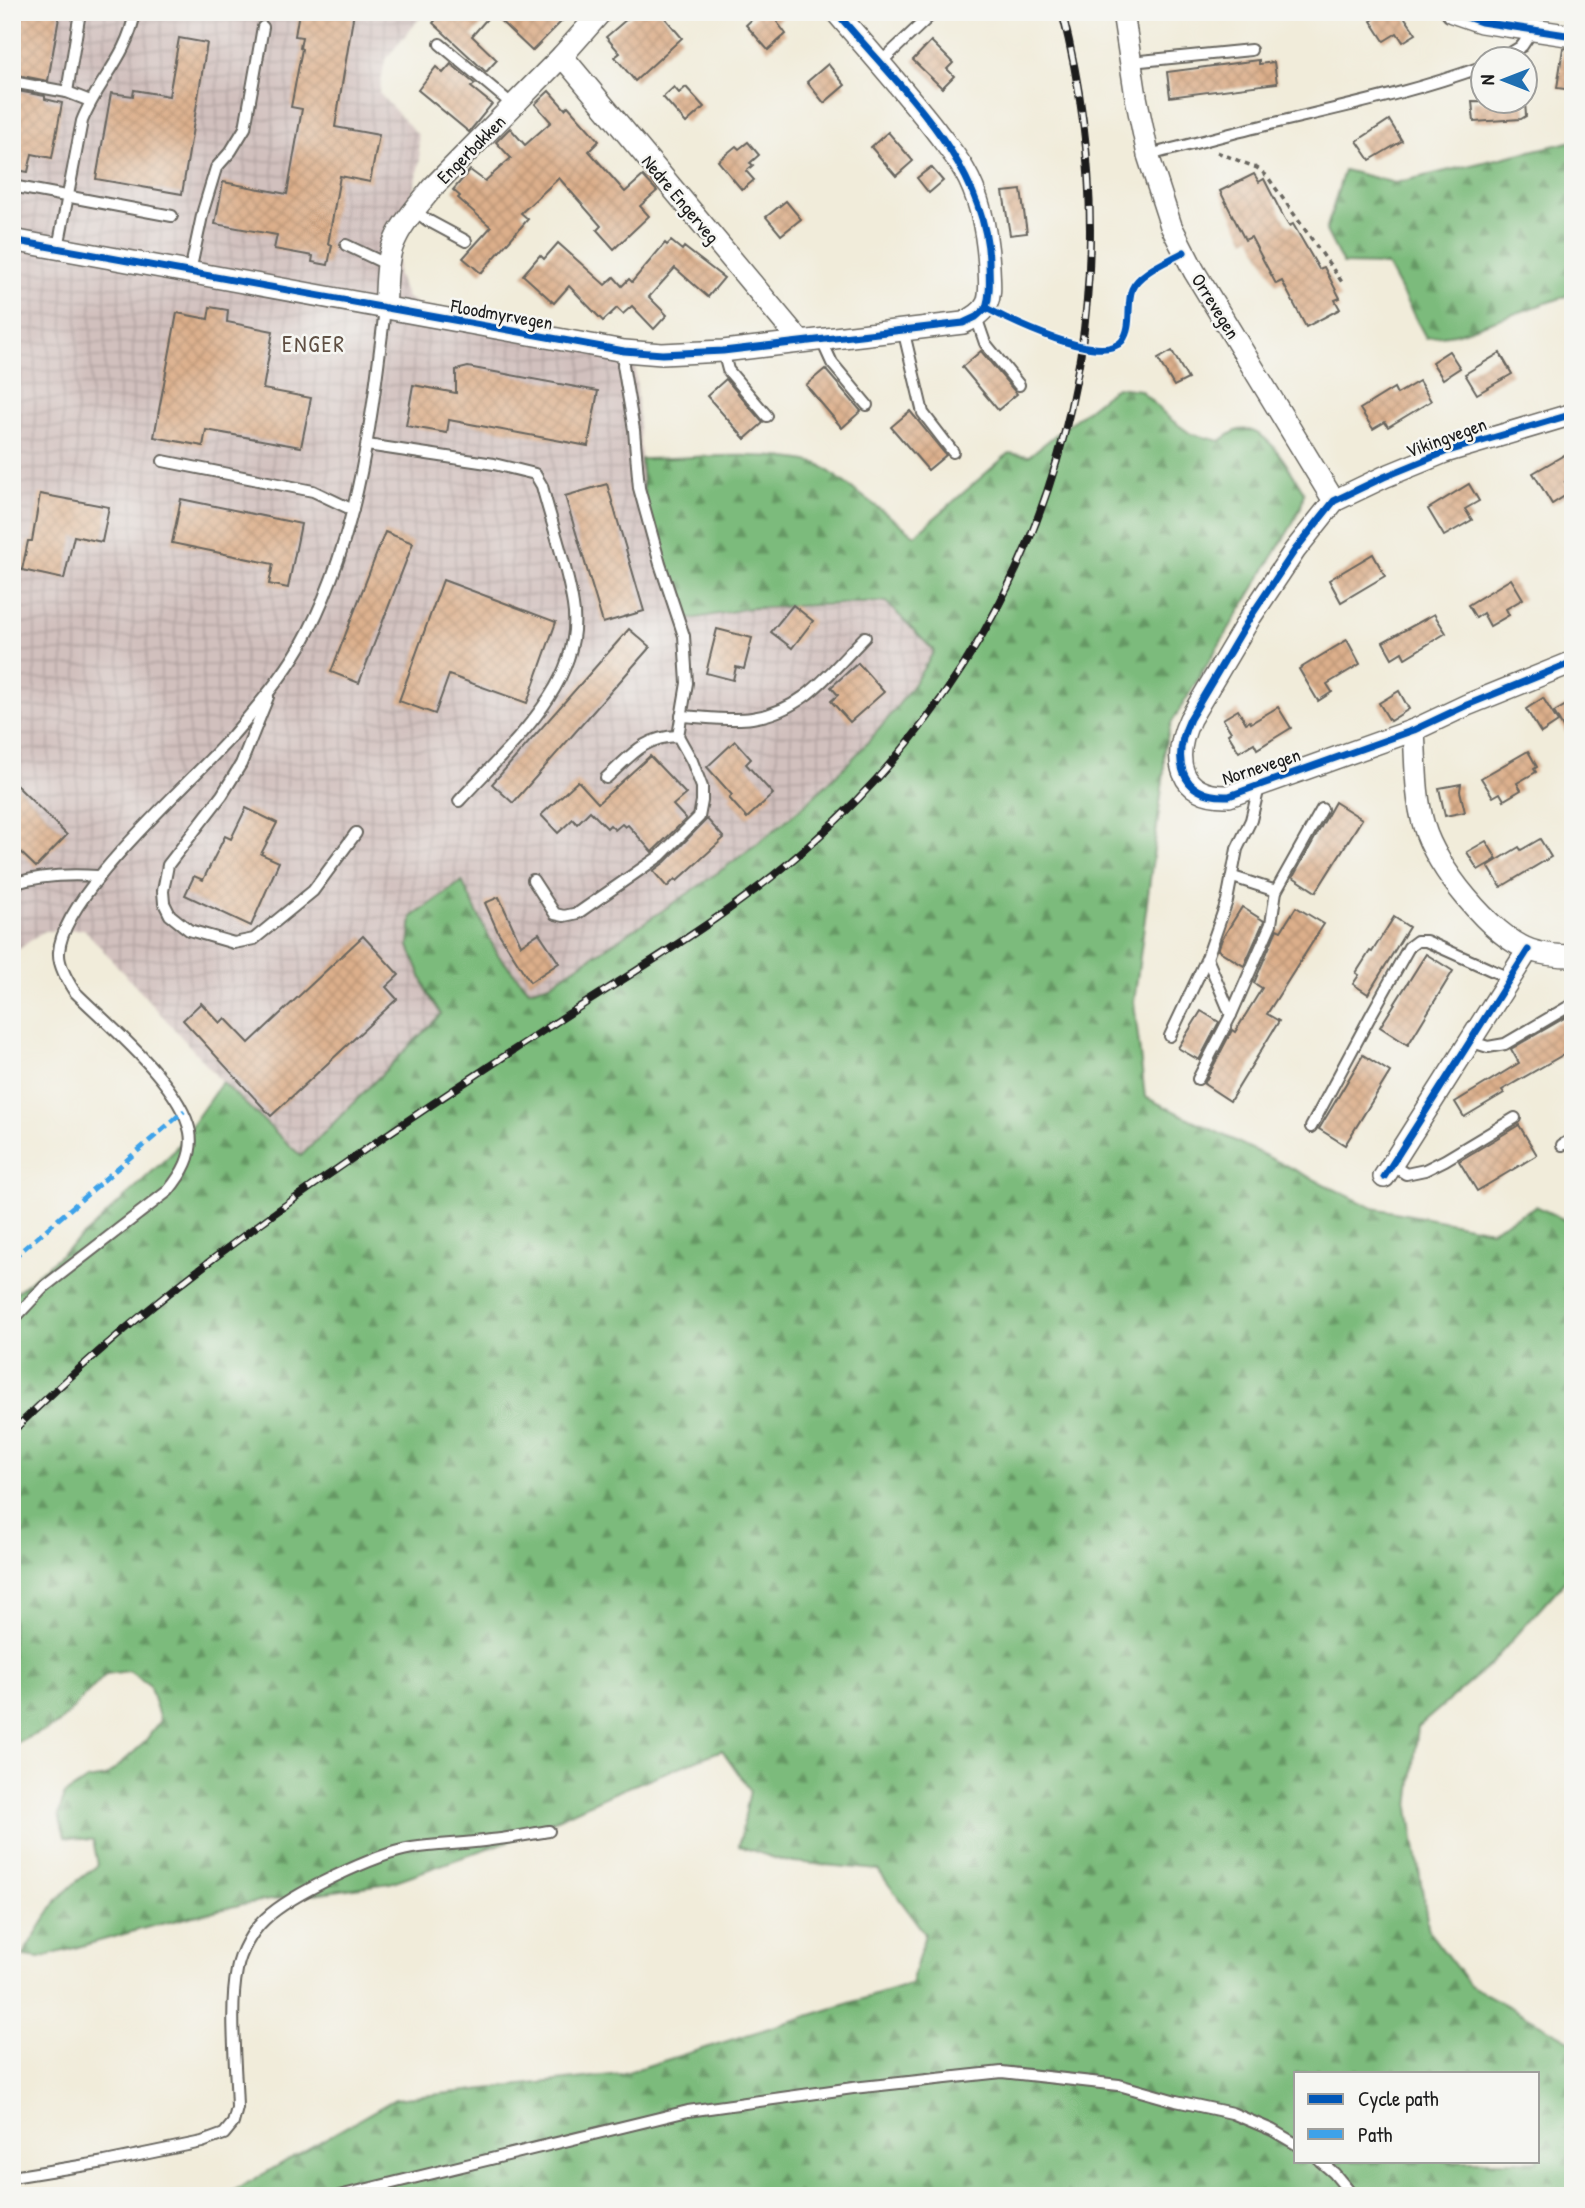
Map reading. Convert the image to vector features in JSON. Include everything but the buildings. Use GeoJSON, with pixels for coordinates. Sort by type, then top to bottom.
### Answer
{"type":"FeatureCollection","features":[{"type":"Feature","properties":{"kind":"street","name":"Engerbakken"},"geometry":{"type":"LineString","coordinates":[[385,309],[388,265],[395,239],[414,210],[601,12]]}},
{"type":"Feature","properties":{"kind":"street"},"geometry":{"type":"LineString","coordinates":[[836,12],[880,62],[964,169],[983,219],[988,247],[991,293],[981,313]]}},
{"type":"Feature","properties":{"kind":"street","name":"Orrevegen"},"geometry":{"type":"LineString","coordinates":[[1123,12],[1148,155],[1171,226],[1194,271],[1334,501]]}},
{"type":"Feature","properties":{"kind":"street"},"geometry":{"type":"LineString","coordinates":[[1452,12],[1480,22],[1573,36]]}},
{"type":"Feature","properties":{"kind":"street","name":"Nedre Engerveg"},"geometry":{"type":"LineString","coordinates":[[562,56],[811,340]]}},
{"type":"Feature","properties":{"kind":"street","name":"Floodmyrvegen"},"geometry":{"type":"LineString","coordinates":[[12,240],[624,351],[672,354],[723,351],[963,323],[981,313]]}},
{"type":"Feature","properties":{"kind":"street","name":"Vikingvegen"},"geometry":{"type":"LineString","coordinates":[[1334,501],[1445,452],[1573,414]]}},
{"type":"Feature","properties":{"kind":"street","name":"Nornevegen"},"geometry":{"type":"LineString","coordinates":[[1334,501],[1296,550],[1251,616],[1183,734],[1181,763],[1192,786],[1213,797],[1229,796],[1414,730],[1467,705],[1573,662]]}},
{"type":"Feature","properties":{"kind":"street"},"geometry":{"type":"LineString","coordinates":[[1414,730],[1423,825],[1437,856],[1465,896],[1491,922],[1528,950],[1573,956]]}},
{"type":"Feature","properties":{"kind":"street"},"geometry":{"type":"LineString","coordinates":[[1388,1171],[1528,950]]}},
{"type":"Feature","properties":{"kind":"lane"},"geometry":{"type":"LineString","coordinates":[[67,92],[80,12]]}},
{"type":"Feature","properties":{"kind":"lane"},"geometry":{"type":"LineString","coordinates":[[58,248],[82,121],[90,101],[120,57],[132,31],[135,12]]}},
{"type":"Feature","properties":{"kind":"lane"},"geometry":{"type":"LineString","coordinates":[[880,62],[934,12]]}},
{"type":"Feature","properties":{"kind":"lane"},"geometry":{"type":"LineString","coordinates":[[190,272],[203,211],[216,168],[231,151],[245,128],[263,27]]}},
{"type":"Feature","properties":{"kind":"lane"},"geometry":{"type":"LineString","coordinates":[[1522,46],[1532,31]]}},
{"type":"Feature","properties":{"kind":"lane"},"geometry":{"type":"LineString","coordinates":[[440,44],[513,106]]}},
{"type":"Feature","properties":{"kind":"lane"},"geometry":{"type":"LineString","coordinates":[[1131,62],[1251,50]]}},
{"type":"Feature","properties":{"kind":"lane"},"geometry":{"type":"LineString","coordinates":[[1148,155],[1381,99],[1437,84],[1470,71]]}},
{"type":"Feature","properties":{"kind":"lane"},"geometry":{"type":"LineString","coordinates":[[12,82],[67,92],[90,101]]}},
{"type":"Feature","properties":{"kind":"lane"},"geometry":{"type":"LineString","coordinates":[[12,186],[172,216]]}},
{"type":"Feature","properties":{"kind":"lane"},"geometry":{"type":"LineString","coordinates":[[414,210],[426,220],[466,241]]}},
{"type":"Feature","properties":{"kind":"lane"},"geometry":{"type":"LineString","coordinates":[[346,246],[388,265]]}},
{"type":"Feature","properties":{"kind":"lane"},"geometry":{"type":"LineString","coordinates":[[12,1321],[44,1287],[168,1191],[182,1174],[189,1157],[191,1135],[184,1111],[156,1072],[74,991],[65,976],[58,953],[67,926],[98,876],[233,735],[299,648],[319,609],[350,524],[367,445],[385,309]]}},
{"type":"Feature","properties":{"kind":"lane"},"geometry":{"type":"LineString","coordinates":[[981,313],[985,343],[1019,385]]}},
{"type":"Feature","properties":{"kind":"lane"},"geometry":{"type":"LineString","coordinates":[[903,330],[923,413],[953,452]]}},
{"type":"Feature","properties":{"kind":"lane"},"geometry":{"type":"LineString","coordinates":[[811,340],[867,405]]}},
{"type":"Feature","properties":{"kind":"lane"},"geometry":{"type":"LineString","coordinates":[[533,880],[555,914],[565,916],[578,913],[660,856],[699,817],[702,801],[702,787],[678,736],[687,682],[684,636],[639,488],[623,365],[624,351]]}},
{"type":"Feature","properties":{"kind":"lane"},"geometry":{"type":"LineString","coordinates":[[723,351],[729,370],[767,416]]}},
{"type":"Feature","properties":{"kind":"lane"},"geometry":{"type":"LineString","coordinates":[[367,445],[504,465],[536,474],[569,587],[574,631],[571,655],[566,668],[534,717],[459,801]]}},
{"type":"Feature","properties":{"kind":"lane"},"geometry":{"type":"LineString","coordinates":[[163,461],[313,491],[353,510]]}},
{"type":"Feature","properties":{"kind":"lane"},"geometry":{"type":"LineString","coordinates":[[681,716],[750,718],[781,712],[803,699],[864,637]]}},
{"type":"Feature","properties":{"kind":"lane"},"geometry":{"type":"LineString","coordinates":[[271,688],[241,764],[222,795],[168,865],[163,891],[164,903],[170,915],[189,930],[233,943],[254,939],[313,891],[356,833]]}},
{"type":"Feature","properties":{"kind":"lane"},"geometry":{"type":"LineString","coordinates":[[606,778],[645,743],[660,737],[678,736]]}},
{"type":"Feature","properties":{"kind":"lane"},"geometry":{"type":"LineString","coordinates":[[1170,1036],[1207,958],[1233,877],[1237,849],[1251,820],[1258,786]]}},
{"type":"Feature","properties":{"kind":"lane"},"geometry":{"type":"LineString","coordinates":[[1198,1079],[1231,1015],[1271,924],[1276,891],[1322,809]]}},
{"type":"Feature","properties":{"kind":"lane"},"geometry":{"type":"LineString","coordinates":[[12,884],[28,879],[72,874],[98,876]]}},
{"type":"Feature","properties":{"kind":"lane"},"geometry":{"type":"LineString","coordinates":[[1233,877],[1276,891]]}},
{"type":"Feature","properties":{"kind":"lane"},"geometry":{"type":"LineString","coordinates":[[1311,1127],[1409,947],[1417,941],[1426,941],[1508,978]]}},
{"type":"Feature","properties":{"kind":"lane"},"geometry":{"type":"LineString","coordinates":[[1207,958],[1231,1015]]}},
{"type":"Feature","properties":{"kind":"lane"},"geometry":{"type":"LineString","coordinates":[[1469,1041],[1488,1047],[1505,1044],[1573,1004]]}},
{"type":"Feature","properties":{"kind":"lane"},"geometry":{"type":"LineString","coordinates":[[1388,1171],[1406,1174],[1425,1170],[1515,1118]]}},
{"type":"Feature","properties":{"kind":"lane"},"geometry":{"type":"LineString","coordinates":[[1562,1145],[1573,1139]]}},
{"type":"Feature","properties":{"kind":"lane"},"geometry":{"type":"LineString","coordinates":[[12,2177],[117,2160],[202,2142],[224,2134],[233,2123],[237,2108],[234,2002],[237,1969],[253,1934],[263,1920],[298,1895],[387,1854],[412,1848],[549,1831]]}},
{"type":"Feature","properties":{"kind":"lane"},"geometry":{"type":"LineString","coordinates":[[339,2196],[688,2111],[853,2088],[1002,2073],[1119,2085],[1232,2113],[1294,2143]]}},
{"type":"Feature","properties":{"kind":"lane"},"geometry":{"type":"LineString","coordinates":[[1321,2162],[1353,2196]]}},
{"type":"Feature","properties":{"kind":"path"},"geometry":{"type":"LineString","coordinates":[[1196,143],[1257,167],[1267,176],[1342,282]]}},
{"type":"Feature","properties":{"kind":"shaded area"},"geometry":{"type":"Polygon","coordinates":[[[12,12],[425,12],[385,60],[379,93],[418,135],[420,160],[399,251],[397,274],[407,298],[421,306],[634,346],[641,459],[686,620],[750,608],[886,602],[934,652],[883,726],[833,779],[725,869],[550,984],[529,990],[497,954],[462,881],[428,994],[441,1014],[301,1156],[222,1082],[84,929],[44,931],[12,954],[12,12]]]}},
{"type":"Feature","properties":{"kind":"green space"},"geometry":{"type":"Polygon","coordinates":[[[1573,141],[1573,293],[1561,298],[1455,334],[1426,338],[1387,265],[1343,264],[1326,231],[1344,170],[1395,183],[1573,141]]]}},
{"type":"Feature","properties":{"kind":"green space"},"geometry":{"type":"Polygon","coordinates":[[[1116,387],[1140,390],[1169,418],[1191,434],[1220,441],[1239,430],[1260,434],[1278,452],[1304,492],[1301,507],[1289,530],[1171,724],[1164,749],[1164,773],[1134,1002],[1145,1097],[1373,1208],[1491,1230],[1536,1206],[1573,1224],[1573,1572],[1490,1665],[1418,1727],[1409,1808],[1429,1932],[1470,1985],[1573,2042],[1573,2196],[230,2196],[230,2193],[395,2099],[621,2074],[911,1984],[925,1934],[878,1870],[783,1861],[739,1846],[750,1790],[722,1750],[616,1792],[511,1840],[390,1883],[243,1904],[39,1958],[24,1956],[57,1900],[98,1865],[93,1840],[65,1837],[59,1815],[64,1795],[87,1780],[106,1777],[144,1743],[160,1720],[149,1685],[129,1671],[106,1674],[58,1724],[12,1745],[12,1296],[91,1229],[172,1153],[222,1082],[301,1156],[441,1014],[428,994],[409,946],[412,917],[462,881],[497,954],[529,990],[550,984],[711,878],[763,839],[812,798],[858,754],[899,705],[934,651],[886,602],[750,608],[686,620],[645,506],[641,459],[755,456],[819,464],[915,535],[1009,453],[1029,456],[1116,387]]]}},
{"type":"Feature","properties":{"kind":"railway"},"geometry":{"type":"LineString","coordinates":[[12,1432],[73,1374],[137,1319],[269,1217],[407,1121],[684,940],[751,893],[814,841],[896,757],[964,665],[1017,566],[1056,462],[1081,353],[1090,241],[1084,127],[1062,12]]}},
{"type":"Feature","properties":{"kind":"marked path"},"geometry":{"type":"LineString","coordinates":[[12,1259],[184,1111]]}},
{"type":"Feature","properties":{"kind":"cycle path"},"geometry":{"type":"LineString","coordinates":[[836,12],[934,126],[972,189],[983,224],[989,260],[986,308]]}},
{"type":"Feature","properties":{"kind":"cycle path"},"geometry":{"type":"LineString","coordinates":[[1452,12],[1481,22],[1573,36]]}},
{"type":"Feature","properties":{"kind":"cycle path"},"geometry":{"type":"LineString","coordinates":[[12,240],[624,351],[662,354],[723,351],[963,323],[986,308]]}},
{"type":"Feature","properties":{"kind":"cycle path"},"geometry":{"type":"LineString","coordinates":[[986,308],[1014,322],[1076,345],[1111,347],[1122,341],[1125,335],[1130,295],[1136,283],[1148,272],[1184,252]]}},
{"type":"Feature","properties":{"kind":"cycle path"},"geometry":{"type":"LineString","coordinates":[[1573,414],[1445,452],[1334,501],[1295,550],[1251,616],[1190,719],[1181,748],[1184,773],[1190,783],[1199,790],[1212,795],[1229,796],[1414,730],[1467,705],[1573,662]]}},
{"type":"Feature","properties":{"kind":"cycle path"},"geometry":{"type":"LineString","coordinates":[[1384,1177],[1528,950]]}},
{"type":"Feature","properties":{"kind":"district","name":"ENGER"},"geometry":{"type":"Point","coordinates":[314,343]}}]}
